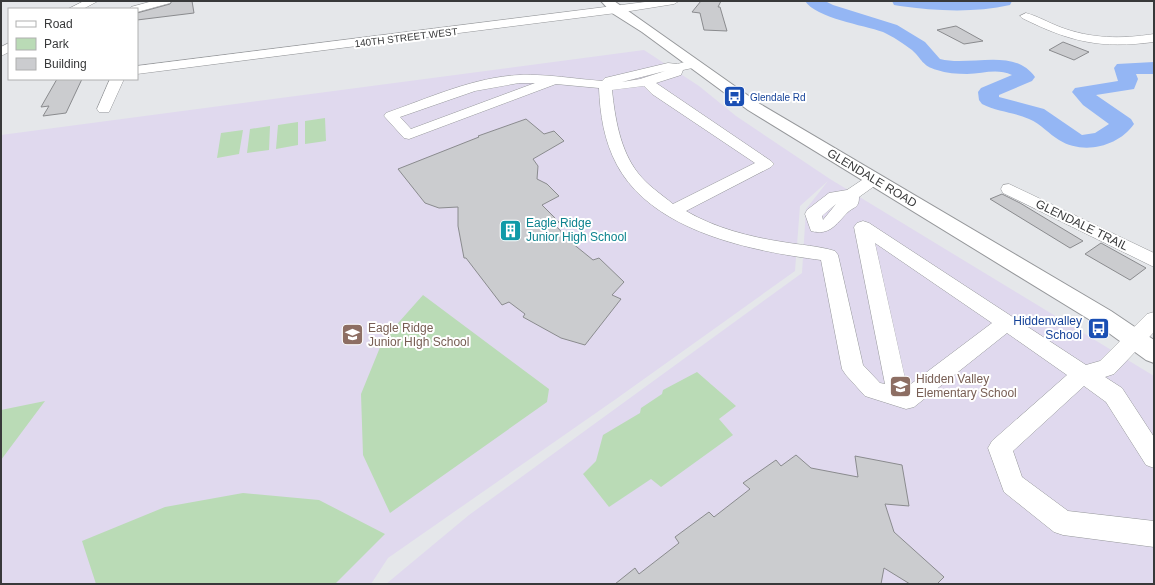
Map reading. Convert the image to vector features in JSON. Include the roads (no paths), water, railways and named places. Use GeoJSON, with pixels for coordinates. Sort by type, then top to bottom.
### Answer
{"type":"FeatureCollection","features":[{"type":"Feature","properties":{"kind":"main road","name":"GLENDALE ROAD"},"geometry":{"type":"LineString","coordinates":[[607,1],[623,6],[648,29],[754,107],[1103,317],[1144,333],[1154,353]]}},
{"type":"Feature","properties":{"kind":"street"},"geometry":{"type":"LineString","coordinates":[[76,8],[93,1]]}},
{"type":"Feature","properties":{"kind":"street"},"geometry":{"type":"LineString","coordinates":[[138,8],[162,1]]}},
{"type":"Feature","properties":{"kind":"street","name":"140TH STREET WEST"},"geometry":{"type":"LineString","coordinates":[[138,70],[623,6],[674,1]]}},
{"type":"Feature","properties":{"kind":"street"},"geometry":{"type":"LineString","coordinates":[[1026,16],[1046,26],[1080,38],[1111,42],[1154,38]]}},
{"type":"Feature","properties":{"kind":"street"},"geometry":{"type":"LineString","coordinates":[[694,64],[677,68],[668,67],[610,81],[605,86],[606,104],[617,150],[631,176],[663,205],[702,227],[767,247],[829,255]]}},
{"type":"Feature","properties":{"kind":"street"},"geometry":{"type":"LineString","coordinates":[[553,81],[409,135],[391,116],[470,88],[502,81],[520,79],[553,81],[612,87],[646,81],[676,72],[677,68]]}},
{"type":"Feature","properties":{"kind":"street"},"geometry":{"type":"LineString","coordinates":[[104,109],[117,80]]}},
{"type":"Feature","properties":{"kind":"street"},"geometry":{"type":"LineString","coordinates":[[646,81],[657,91],[766,164],[673,211]]}},
{"type":"Feature","properties":{"kind":"street"},"geometry":{"type":"LineString","coordinates":[[874,179],[851,195],[835,197],[813,214],[829,255],[853,370],[873,390],[906,400],[1007,323]]}},
{"type":"Feature","properties":{"kind":"street","name":"GLENDALE TRAIL"},"geometry":{"type":"LineString","coordinates":[[1009,189],[1154,261]]}},
{"type":"Feature","properties":{"kind":"street"},"geometry":{"type":"LineString","coordinates":[[817,227],[829,224],[850,204],[851,195]]}},
{"type":"Feature","properties":{"kind":"street"},"geometry":{"type":"LineString","coordinates":[[840,212],[1114,395],[1154,457]]}},
{"type":"Feature","properties":{"kind":"street"},"geometry":{"type":"LineString","coordinates":[[863,227],[898,397]]}},
{"type":"Feature","properties":{"kind":"street"},"geometry":{"type":"LineString","coordinates":[[1144,333],[1107,368],[1083,374],[1000,448],[1013,484],[1062,523],[1154,534]]}},
{"type":"Feature","properties":{"kind":"waterway"},"geometry":{"type":"LineString","coordinates":[[813,1],[827,9],[891,29],[918,46],[933,63],[944,66],[968,68],[988,65],[1007,66],[1021,72],[1025,77],[988,92],[989,100],[1000,105],[1036,114],[1066,135],[1081,141],[1089,142],[1103,138],[1123,124],[1090,101],[1082,92],[1093,89],[1127,85],[1128,79],[1124,68],[1154,68]]}},
{"type":"Feature","properties":{"kind":"waterway"},"geometry":{"type":"LineString","coordinates":[[900,1],[952,6],[978,5],[1004,1]]}},
{"type":"Feature","properties":{"kind":"place","name":"Glendale Rd"},"geometry":{"type":"Point","coordinates":[734,97]}},
{"type":"Feature","properties":{"kind":"place","name":"Eagle Ridge Junior High School"},"geometry":{"type":"Point","coordinates":[510,230]}},
{"type":"Feature","properties":{"kind":"place","name":"Hiddenvalley School"},"geometry":{"type":"Point","coordinates":[1098,328]}},
{"type":"Feature","properties":{"kind":"place","name":"Eagle Ridge Junior HIgh School"},"geometry":{"type":"Point","coordinates":[353,335]}},
{"type":"Feature","properties":{"kind":"place","name":"Hidden Valley Elementary School"},"geometry":{"type":"Point","coordinates":[901,386]}}]}
